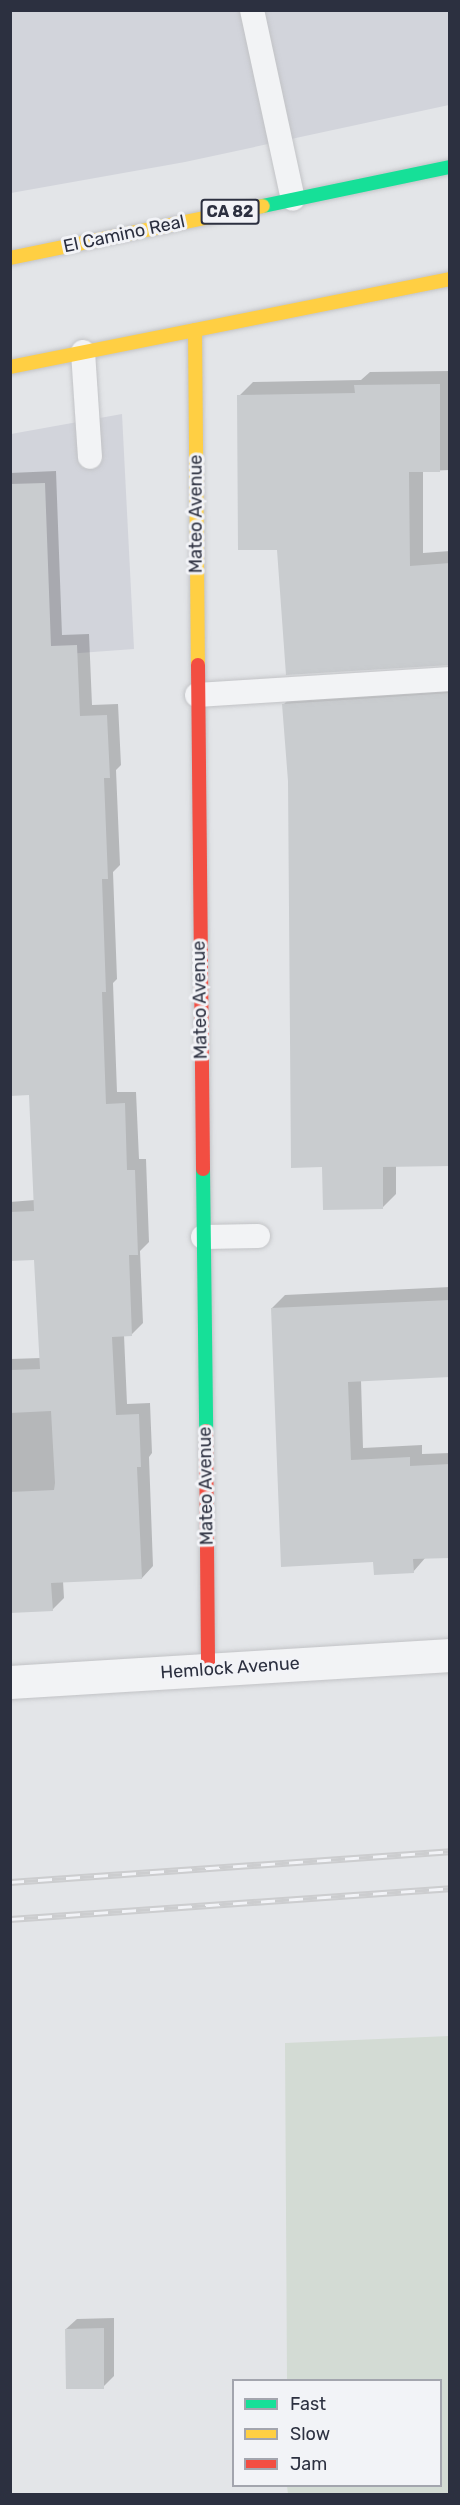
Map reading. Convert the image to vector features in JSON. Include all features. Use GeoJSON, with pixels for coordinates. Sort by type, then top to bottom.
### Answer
{"type":"FeatureCollection","features":[{"type":"Feature","properties":{"kind":"street","name":"El Camino Real"},"geometry":{"type":"LineString","coordinates":[[10,258],[450,167]]}},
{"type":"Feature","properties":{"kind":"street"},"geometry":{"type":"LineString","coordinates":[[10,367],[450,279]]}},
{"type":"Feature","properties":{"kind":"street","name":"Mateo Avenue"},"geometry":{"type":"LineString","coordinates":[[195,330],[196,695],[208,1670]]}},
{"type":"Feature","properties":{"kind":"street","name":"Hemlock Avenue"},"geometry":{"type":"LineString","coordinates":[[10,1682],[450,1655]]}},
{"type":"Feature","properties":{"kind":"lane"},"geometry":{"type":"LineString","coordinates":[[252,10],[293,199]]}},
{"type":"Feature","properties":{"kind":"lane"},"geometry":{"type":"LineString","coordinates":[[83,352],[90,457]]}},
{"type":"Feature","properties":{"kind":"lane"},"geometry":{"type":"LineString","coordinates":[[196,695],[450,679]]}},
{"type":"Feature","properties":{"kind":"lane"},"geometry":{"type":"LineString","coordinates":[[203,1237],[258,1236]]}},
{"type":"Feature","properties":{"kind":"shaded area"},"geometry":{"type":"Polygon","coordinates":[[[11,11],[449,11],[449,105],[185,162],[11,193],[11,11]]]}},
{"type":"Feature","properties":{"kind":"shaded area"},"geometry":{"type":"Polygon","coordinates":[[[122,414],[134,649],[11,658],[11,434],[122,414]]]}},
{"type":"Feature","properties":{"kind":"shaded area"},"geometry":{"type":"Polygon","coordinates":[[[449,2036],[449,2494],[288,2494],[287,2487],[442,2487],[442,2379],[287,2379],[285,2043],[449,2036]]]}},
{"type":"Feature","properties":{"kind":"building"},"geometry":{"type":"Polygon","coordinates":[[[440,384],[440,472],[409,472],[410,566],[450,563],[450,665],[286,675],[277,550],[238,550],[237,395],[355,393],[354,385],[440,384]]]}},
{"type":"Feature","properties":{"kind":"building"},"geometry":{"type":"Polygon","coordinates":[[[45,483],[51,646],[77,645],[80,716],[107,715],[110,778],[104,778],[108,879],[102,879],[106,992],[102,992],[106,1104],[125,1103],[127,1170],[135,1170],[138,1255],[129,1255],[132,1336],[112,1337],[116,1415],[139,1414],[141,1467],[137,1467],[142,1579],[51,1583],[53,1611],[10,1613],[10,1492],[54,1490],[55,1483],[51,1411],[10,1413],[10,1370],[40,1369],[34,1260],[10,1261],[10,1212],[34,1211],[29,1095],[10,1096],[10,484],[45,483]]]}},
{"type":"Feature","properties":{"kind":"building"},"geometry":{"type":"Polygon","coordinates":[[[450,693],[450,1166],[383,1167],[383,1209],[323,1210],[322,1167],[291,1168],[288,781],[282,704],[450,693]]]}},
{"type":"Feature","properties":{"kind":"building"},"geometry":{"type":"Polygon","coordinates":[[[450,1300],[450,1377],[348,1382],[351,1460],[410,1457],[410,1466],[450,1464],[450,1558],[413,1559],[414,1573],[374,1575],[373,1562],[281,1567],[271,1308],[450,1300]]]}},
{"type":"Feature","properties":{"kind":"building"},"geometry":{"type":"Polygon","coordinates":[[[104,2328],[104,2389],[66,2389],[65,2329],[104,2328]]]}},
{"type":"Feature","properties":{"kind":"railway"},"geometry":{"type":"LineString","coordinates":[[10,1882],[450,1851]]}},
{"type":"Feature","properties":{"kind":"railway"},"geometry":{"type":"LineString","coordinates":[[10,1919],[450,1888]]}},
{"type":"Feature","properties":{"kind":"traffic: fast"},"geometry":{"type":"LineString","coordinates":[[263,206],[450,167]]}},
{"type":"Feature","properties":{"kind":"traffic: fast"},"geometry":{"type":"LineString","coordinates":[[203,1169],[206,1431]]}},
{"type":"Feature","properties":{"kind":"traffic: slow"},"geometry":{"type":"LineString","coordinates":[[10,258],[263,206]]}},
{"type":"Feature","properties":{"kind":"traffic: slow"},"geometry":{"type":"LineString","coordinates":[[10,367],[450,279]]}},
{"type":"Feature","properties":{"kind":"traffic: slow"},"geometry":{"type":"LineString","coordinates":[[195,330],[198,665]]}},
{"type":"Feature","properties":{"kind":"traffic: jam"},"geometry":{"type":"LineString","coordinates":[[198,665],[203,1169]]}},
{"type":"Feature","properties":{"kind":"traffic: jam"},"geometry":{"type":"LineString","coordinates":[[206,1431],[208,1669]]}}]}
